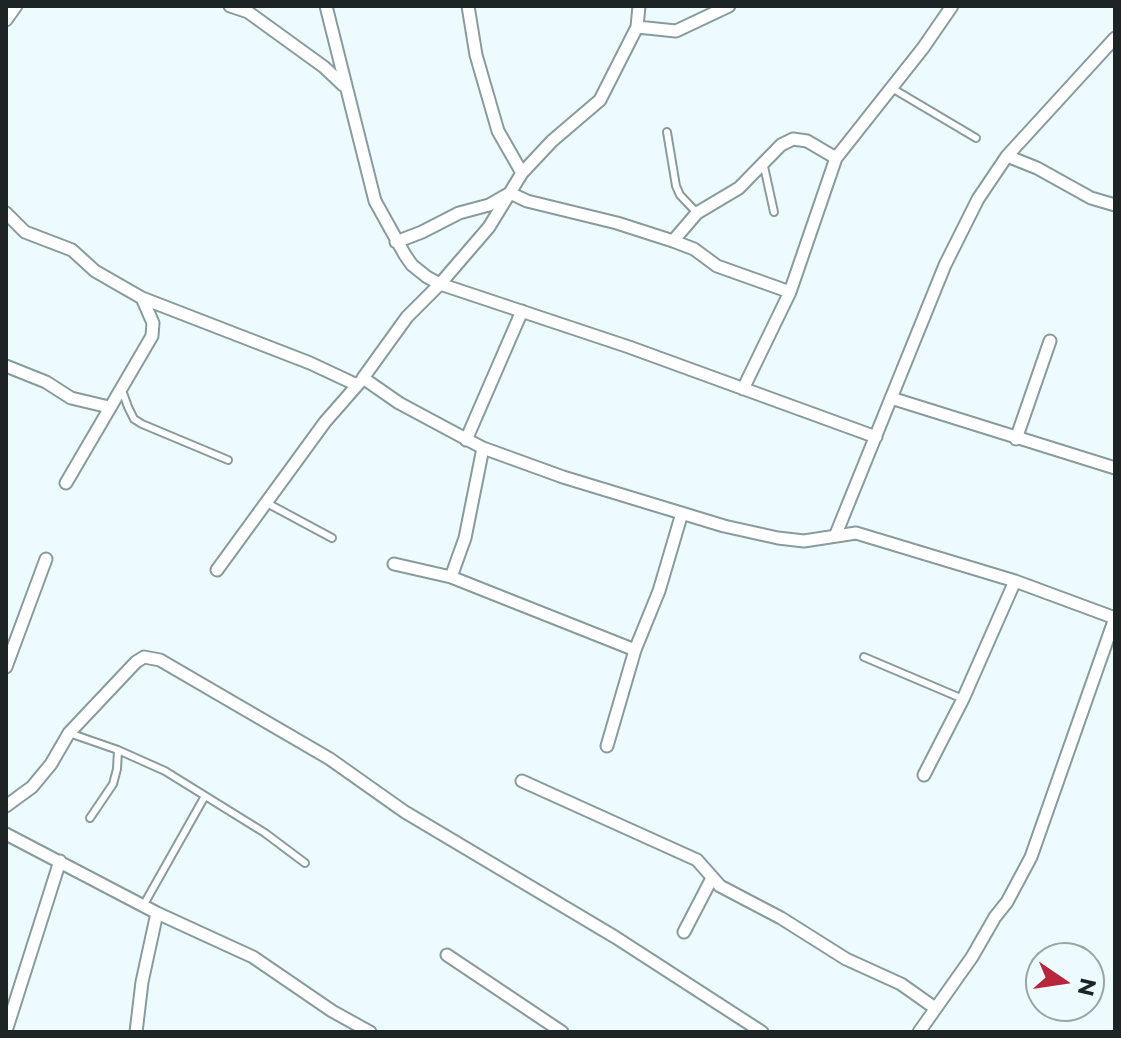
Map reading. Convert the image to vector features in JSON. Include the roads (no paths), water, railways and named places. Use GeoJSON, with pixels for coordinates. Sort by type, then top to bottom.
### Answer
{"type":"FeatureCollection","features":[{"type":"Feature","properties":{"kind":"street"},"geometry":{"type":"LineString","coordinates":[[6,20],[16,6]]}},
{"type":"Feature","properties":{"kind":"street"},"geometry":{"type":"LineString","coordinates":[[230,6],[248,12],[324,67],[346,89]]}},
{"type":"Feature","properties":{"kind":"street"},"geometry":{"type":"LineString","coordinates":[[326,6],[371,190],[396,242],[412,265],[440,284],[876,437]]}},
{"type":"Feature","properties":{"kind":"street"},"geometry":{"type":"LineString","coordinates":[[468,6],[476,55],[498,131],[522,173]]}},
{"type":"Feature","properties":{"kind":"street"},"geometry":{"type":"LineString","coordinates":[[217,570],[325,422],[360,382],[407,317],[489,227],[522,173],[552,141],[600,100],[637,27],[639,10],[625,6]]}},
{"type":"Feature","properties":{"kind":"street"},"geometry":{"type":"LineString","coordinates":[[637,27],[676,31],[729,6]]}},
{"type":"Feature","properties":{"kind":"street"},"geometry":{"type":"LineString","coordinates":[[743,389],[790,292],[836,158],[923,48],[950,7]]}},
{"type":"Feature","properties":{"kind":"street"},"geometry":{"type":"LineString","coordinates":[[836,534],[960,232],[978,199],[1007,156],[1115,38]]}},
{"type":"Feature","properties":{"kind":"street"},"geometry":{"type":"LineString","coordinates":[[673,241],[697,213],[739,188],[781,145],[793,139],[817,146],[836,158]]}},
{"type":"Feature","properties":{"kind":"street"},"geometry":{"type":"LineString","coordinates":[[1007,156],[1037,168],[1091,198],[1115,205]]}},
{"type":"Feature","properties":{"kind":"street"},"geometry":{"type":"LineString","coordinates":[[396,242],[459,213],[489,205],[510,193]]}},
{"type":"Feature","properties":{"kind":"street"},"geometry":{"type":"LineString","coordinates":[[510,193],[527,201],[617,223],[673,241],[694,249],[717,266],[790,292]]}},
{"type":"Feature","properties":{"kind":"street"},"geometry":{"type":"LineString","coordinates":[[6,213],[25,232],[72,250],[95,271],[142,298],[360,382],[483,448],[563,477],[778,538],[804,541],[856,533],[1015,581],[1115,618],[1031,857],[972,957],[919,1032]]}},
{"type":"Feature","properties":{"kind":"street"},"geometry":{"type":"LineString","coordinates":[[66,483],[152,336],[153,323],[142,298]]}},
{"type":"Feature","properties":{"kind":"street"},"geometry":{"type":"LineString","coordinates":[[153,323],[168,308]]}},
{"type":"Feature","properties":{"kind":"street"},"geometry":{"type":"LineString","coordinates":[[466,440],[522,311]]}},
{"type":"Feature","properties":{"kind":"street"},"geometry":{"type":"LineString","coordinates":[[1016,439],[1050,341]]}},
{"type":"Feature","properties":{"kind":"street"},"geometry":{"type":"LineString","coordinates":[[6,366],[46,382],[71,398],[109,407]]}},
{"type":"Feature","properties":{"kind":"street"},"geometry":{"type":"LineString","coordinates":[[891,398],[1115,468]]}},
{"type":"Feature","properties":{"kind":"street"},"geometry":{"type":"LineString","coordinates":[[451,577],[465,538],[483,448]]}},
{"type":"Feature","properties":{"kind":"street"},"geometry":{"type":"LineString","coordinates":[[607,746],[635,650],[659,591],[682,513]]}},
{"type":"Feature","properties":{"kind":"street"},"geometry":{"type":"LineString","coordinates":[[6,667],[46,559]]}},
{"type":"Feature","properties":{"kind":"street"},"geometry":{"type":"LineString","coordinates":[[394,564],[451,577],[635,650]]}},
{"type":"Feature","properties":{"kind":"street"},"geometry":{"type":"LineString","coordinates":[[924,775],[963,699],[1015,581]]}},
{"type":"Feature","properties":{"kind":"street"},"geometry":{"type":"LineString","coordinates":[[6,806],[32,787],[51,764],[69,733],[136,662],[144,657],[160,660],[330,759],[405,812],[615,937],[762,1032]]}},
{"type":"Feature","properties":{"kind":"street"},"geometry":{"type":"LineString","coordinates":[[522,781],[697,860],[720,886],[781,918],[846,959],[901,984],[935,1008]]}},
{"type":"Feature","properties":{"kind":"street"},"geometry":{"type":"LineString","coordinates":[[6,834],[157,913],[253,957],[332,1011],[370,1032]]}},
{"type":"Feature","properties":{"kind":"street"},"geometry":{"type":"LineString","coordinates":[[6,1031],[60,861]]}},
{"type":"Feature","properties":{"kind":"street"},"geometry":{"type":"LineString","coordinates":[[684,932],[712,878]]}},
{"type":"Feature","properties":{"kind":"street"},"geometry":{"type":"LineString","coordinates":[[136,1032],[142,982],[157,913]]}},
{"type":"Feature","properties":{"kind":"street"},"geometry":{"type":"LineString","coordinates":[[447,955],[562,1032]]}},
{"type":"Feature","properties":{"kind":"lane"},"geometry":{"type":"LineString","coordinates":[[890,87],[976,138]]}},
{"type":"Feature","properties":{"kind":"lane"},"geometry":{"type":"LineString","coordinates":[[667,132],[676,186],[697,213]]}},
{"type":"Feature","properties":{"kind":"lane"},"geometry":{"type":"LineString","coordinates":[[763,162],[774,212]]}},
{"type":"Feature","properties":{"kind":"lane"},"geometry":{"type":"LineString","coordinates":[[121,387],[134,419],[228,460]]}},
{"type":"Feature","properties":{"kind":"lane"},"geometry":{"type":"LineString","coordinates":[[265,502],[332,538]]}},
{"type":"Feature","properties":{"kind":"lane"},"geometry":{"type":"LineString","coordinates":[[864,657],[963,699]]}},
{"type":"Feature","properties":{"kind":"lane"},"geometry":{"type":"LineString","coordinates":[[69,733],[165,771],[265,833],[305,863]]}},
{"type":"Feature","properties":{"kind":"lane"},"geometry":{"type":"LineString","coordinates":[[90,818],[113,784],[118,750]]}},
{"type":"Feature","properties":{"kind":"lane"},"geometry":{"type":"LineString","coordinates":[[143,906],[205,796]]}}]}
